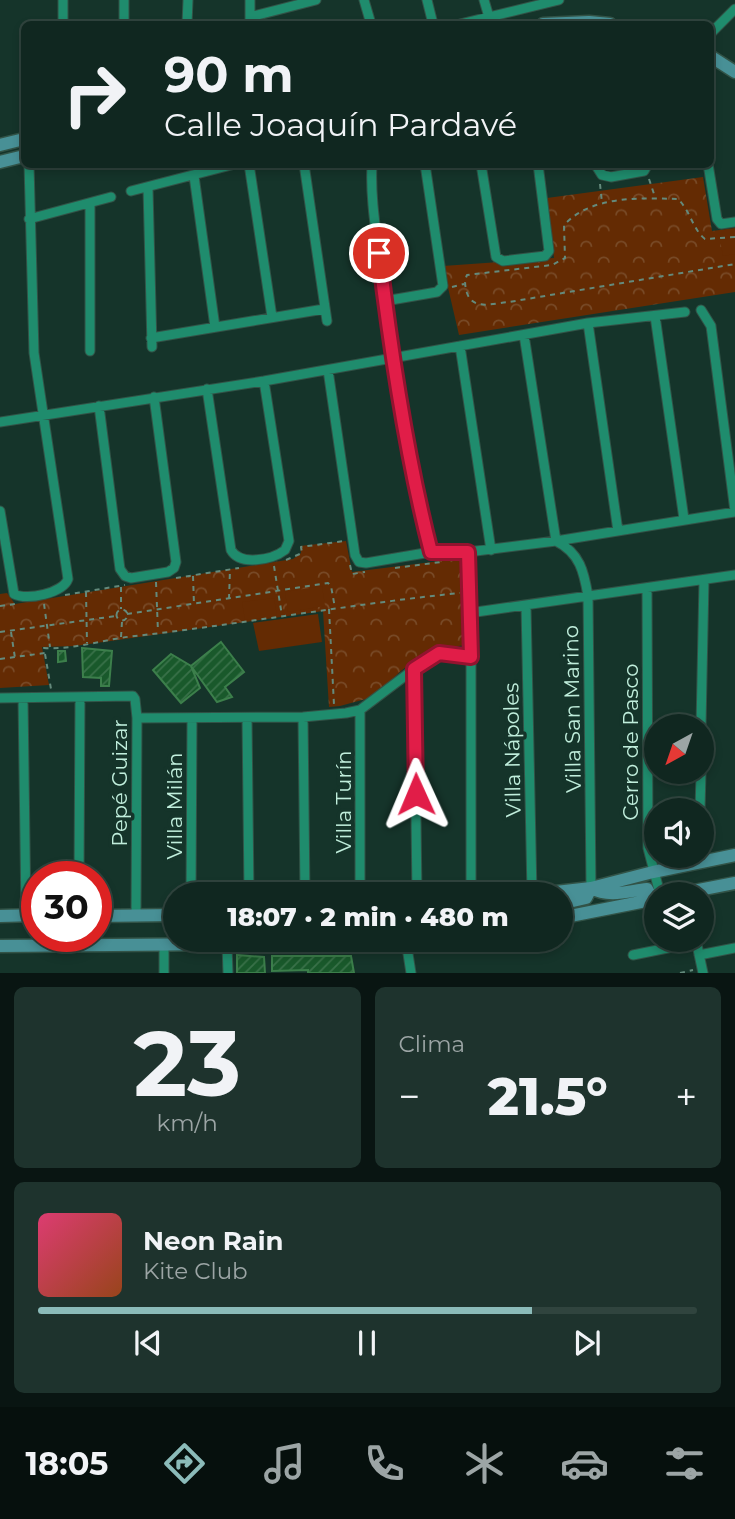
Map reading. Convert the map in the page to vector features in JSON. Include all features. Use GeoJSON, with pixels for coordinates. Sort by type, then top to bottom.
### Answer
{"type":"FeatureCollection","features":[{"type":"Feature","properties":{"kind":"main road"},"geometry":{"type":"LineString","coordinates":[[714,59],[735,72]]}},
{"type":"Feature","properties":{"kind":"main road"},"geometry":{"type":"LineString","coordinates":[[0,145],[21,140]]}},
{"type":"Feature","properties":{"kind":"main road"},"geometry":{"type":"LineString","coordinates":[[0,162],[21,157]]}},
{"type":"Feature","properties":{"kind":"main road"},"geometry":{"type":"LineString","coordinates":[[714,857],[735,855]]}},
{"type":"Feature","properties":{"kind":"main road"},"geometry":{"type":"LineString","coordinates":[[573,890],[591,888],[667,868]]}},
{"type":"Feature","properties":{"kind":"main road"},"geometry":{"type":"LineString","coordinates":[[714,887],[735,883]]}},
{"type":"Feature","properties":{"kind":"main road"},"geometry":{"type":"LineString","coordinates":[[591,888],[611,894],[644,890]]}},
{"type":"Feature","properties":{"kind":"main road"},"geometry":{"type":"LineString","coordinates":[[573,901],[586,898],[591,888]]}},
{"type":"Feature","properties":{"kind":"main road"},"geometry":{"type":"LineString","coordinates":[[573,915],[644,900]]}},
{"type":"Feature","properties":{"kind":"main road"},"geometry":{"type":"LineString","coordinates":[[0,916],[21,915]]}},
{"type":"Feature","properties":{"kind":"main road"},"geometry":{"type":"LineString","coordinates":[[112,916],[163,915]]}},
{"type":"Feature","properties":{"kind":"main road"},"geometry":{"type":"LineString","coordinates":[[0,946],[163,945]]}},
{"type":"Feature","properties":{"kind":"street"},"geometry":{"type":"LineString","coordinates":[[63,0],[63,21]]}},
{"type":"Feature","properties":{"kind":"street"},"geometry":{"type":"LineString","coordinates":[[124,0],[124,21]]}},
{"type":"Feature","properties":{"kind":"street"},"geometry":{"type":"LineString","coordinates":[[187,21],[188,0]]}},
{"type":"Feature","properties":{"kind":"street"},"geometry":{"type":"LineString","coordinates":[[250,0],[250,21],[316,0]]}},
{"type":"Feature","properties":{"kind":"street"},"geometry":{"type":"LineString","coordinates":[[365,0],[370,21]]}},
{"type":"Feature","properties":{"kind":"street"},"geometry":{"type":"LineString","coordinates":[[427,0],[432,21]]}},
{"type":"Feature","properties":{"kind":"street"},"geometry":{"type":"LineString","coordinates":[[484,0],[489,17]]}},
{"type":"Feature","properties":{"kind":"street"},"geometry":{"type":"LineString","coordinates":[[472,21],[559,0]]}},
{"type":"Feature","properties":{"kind":"street"},"geometry":{"type":"LineString","coordinates":[[714,30],[735,9]]}},
{"type":"Feature","properties":{"kind":"street"},"geometry":{"type":"LineString","coordinates":[[0,511],[14,594],[21,597],[58,591],[64,587],[68,579],[42,416],[33,337],[29,168]]}},
{"type":"Feature","properties":{"kind":"street"},"geometry":{"type":"LineString","coordinates":[[131,191],[221,168]]}},
{"type":"Feature","properties":{"kind":"street"},"geometry":{"type":"LineString","coordinates":[[250,168],[272,317]]}},
{"type":"Feature","properties":{"kind":"street"},"geometry":{"type":"LineString","coordinates":[[305,168],[327,321]]}},
{"type":"Feature","properties":{"kind":"street"},"geometry":{"type":"LineString","coordinates":[[372,168],[373,206],[385,301],[419,506],[431,552]]}},
{"type":"Feature","properties":{"kind":"street"},"geometry":{"type":"LineString","coordinates":[[385,301],[441,289],[443,275],[426,168]]}},
{"type":"Feature","properties":{"kind":"street"},"geometry":{"type":"LineString","coordinates":[[482,168],[496,257],[503,261],[545,256],[550,247],[539,168]]}},
{"type":"Feature","properties":{"kind":"street"},"geometry":{"type":"LineString","coordinates":[[598,171],[611,177],[639,173],[646,168]]}},
{"type":"Feature","properties":{"kind":"street"},"geometry":{"type":"LineString","coordinates":[[709,168],[719,222],[735,222]]}},
{"type":"Feature","properties":{"kind":"street"},"geometry":{"type":"LineString","coordinates":[[194,176],[215,327]]}},
{"type":"Feature","properties":{"kind":"street"},"geometry":{"type":"LineString","coordinates":[[148,188],[152,342],[215,327],[324,309]]}},
{"type":"Feature","properties":{"kind":"street"},"geometry":{"type":"LineString","coordinates":[[29,219],[111,198]]}},
{"type":"Feature","properties":{"kind":"street"},"geometry":{"type":"LineString","coordinates":[[90,204],[90,351]]}},
{"type":"Feature","properties":{"kind":"street"},"geometry":{"type":"LineString","coordinates":[[328,370],[355,555],[365,567],[431,552],[491,550],[556,541],[735,511],[711,326],[701,310]]}},
{"type":"Feature","properties":{"kind":"street"},"geometry":{"type":"LineString","coordinates":[[0,422],[264,381],[588,323],[685,312]]}},
{"type":"Feature","properties":{"kind":"street"},"geometry":{"type":"LineString","coordinates":[[655,316],[684,519]]}},
{"type":"Feature","properties":{"kind":"street"},"geometry":{"type":"LineString","coordinates":[[588,323],[618,531]]}},
{"type":"Feature","properties":{"kind":"street"},"geometry":{"type":"LineString","coordinates":[[524,335],[556,541]]}},
{"type":"Feature","properties":{"kind":"street"},"geometry":{"type":"LineString","coordinates":[[460,346],[491,550]]}},
{"type":"Feature","properties":{"kind":"street"},"geometry":{"type":"LineString","coordinates":[[207,389],[230,550],[238,558],[270,556],[281,554],[289,541],[264,381]]}},
{"type":"Feature","properties":{"kind":"street"},"geometry":{"type":"LineString","coordinates":[[99,406],[120,569],[125,576],[131,578],[169,572],[176,562],[154,397]]}},
{"type":"Feature","properties":{"kind":"street","name":"Villa San Marino"},"geometry":{"type":"LineString","coordinates":[[556,541],[571,550],[580,562],[588,596],[591,888]]}},
{"type":"Feature","properties":{"kind":"street"},"geometry":{"type":"LineString","coordinates":[[468,552],[471,882]]}},
{"type":"Feature","properties":{"kind":"street"},"geometry":{"type":"LineString","coordinates":[[469,613],[735,575]]}},
{"type":"Feature","properties":{"kind":"street"},"geometry":{"type":"LineString","coordinates":[[701,714],[704,580]]}},
{"type":"Feature","properties":{"kind":"street","name":"Cerro de Pasco"},"geometry":{"type":"LineString","coordinates":[[647,588],[648,848],[654,882]]}},
{"type":"Feature","properties":{"kind":"street","name":"Villa Nápoles"},"geometry":{"type":"LineString","coordinates":[[526,606],[532,882]]}},
{"type":"Feature","properties":{"kind":"street"},"geometry":{"type":"LineString","coordinates":[[137,718],[303,718],[360,709],[439,653],[471,657]]}},
{"type":"Feature","properties":{"kind":"street"},"geometry":{"type":"LineString","coordinates":[[414,669],[417,882]]}},
{"type":"Feature","properties":{"kind":"street"},"geometry":{"type":"LineString","coordinates":[[0,698],[80,697],[79,861]]}},
{"type":"Feature","properties":{"kind":"street","name":"Pepé Guizar"},"geometry":{"type":"LineString","coordinates":[[80,697],[135,698],[136,915]]}},
{"type":"Feature","properties":{"kind":"street"},"geometry":{"type":"LineString","coordinates":[[23,698],[29,861]]}},
{"type":"Feature","properties":{"kind":"street","name":"Villa Turín"},"geometry":{"type":"LineString","coordinates":[[360,709],[360,882]]}},
{"type":"Feature","properties":{"kind":"street","name":"Villa Milán"},"geometry":{"type":"LineString","coordinates":[[191,882],[192,718]]}},
{"type":"Feature","properties":{"kind":"street"},"geometry":{"type":"LineString","coordinates":[[247,718],[249,882]]}},
{"type":"Feature","properties":{"kind":"street"},"geometry":{"type":"LineString","coordinates":[[303,718],[305,882]]}},
{"type":"Feature","properties":{"kind":"street"},"geometry":{"type":"LineString","coordinates":[[699,955],[735,948]]}},
{"type":"Feature","properties":{"kind":"street"},"geometry":{"type":"LineString","coordinates":[[164,952],[164,973]]}},
{"type":"Feature","properties":{"kind":"street"},"geometry":{"type":"LineString","coordinates":[[227,952],[228,973]]}},
{"type":"Feature","properties":{"kind":"street"},"geometry":{"type":"LineString","coordinates":[[411,952],[411,973]]}},
{"type":"Feature","properties":{"kind":"street"},"geometry":{"type":"LineString","coordinates":[[634,955],[647,952]]}},
{"type":"Feature","properties":{"kind":"street"},"geometry":{"type":"LineString","coordinates":[[698,952],[698,971]]}},
{"type":"Feature","properties":{"kind":"path"},"geometry":{"type":"LineString","coordinates":[[647,168],[655,198]]}},
{"type":"Feature","properties":{"kind":"path"},"geometry":{"type":"LineString","coordinates":[[598,171],[602,204]]}},
{"type":"Feature","properties":{"kind":"path"},"geometry":{"type":"LineString","coordinates":[[735,237],[705,239],[699,235],[688,208],[678,199],[610,201],[572,216],[564,225],[565,258],[552,265],[467,275],[465,284],[469,299],[479,305],[735,264]]}},
{"type":"Feature","properties":{"kind":"path"},"geometry":{"type":"LineString","coordinates":[[441,289],[465,284]]}},
{"type":"Feature","properties":{"kind":"path"},"geometry":{"type":"LineString","coordinates":[[389,569],[452,560]]}},
{"type":"Feature","properties":{"kind":"path"},"geometry":{"type":"LineString","coordinates":[[273,562],[282,617]]}},
{"type":"Feature","properties":{"kind":"path"},"geometry":{"type":"LineString","coordinates":[[350,562],[352,574],[365,567]]}},
{"type":"Feature","properties":{"kind":"path"},"geometry":{"type":"LineString","coordinates":[[229,600],[230,569]]}},
{"type":"Feature","properties":{"kind":"path"},"geometry":{"type":"LineString","coordinates":[[193,575],[194,605]]}},
{"type":"Feature","properties":{"kind":"path"},"geometry":{"type":"LineString","coordinates":[[156,580],[158,634]]}},
{"type":"Feature","properties":{"kind":"path"},"geometry":{"type":"LineString","coordinates":[[121,610],[127,614],[328,583],[335,608]]}},
{"type":"Feature","properties":{"kind":"path"},"geometry":{"type":"LineString","coordinates":[[0,632],[116,616],[121,610],[121,586]]}},
{"type":"Feature","properties":{"kind":"path"},"geometry":{"type":"LineString","coordinates":[[86,592],[87,644]]}},
{"type":"Feature","properties":{"kind":"path"},"geometry":{"type":"LineString","coordinates":[[52,689],[44,648],[464,593]]}},
{"type":"Feature","properties":{"kind":"path"},"geometry":{"type":"LineString","coordinates":[[43,599],[50,648]]}},
{"type":"Feature","properties":{"kind":"path"},"geometry":{"type":"LineString","coordinates":[[330,609],[333,705]]}},
{"type":"Feature","properties":{"kind":"path"},"geometry":{"type":"LineString","coordinates":[[122,621],[127,618],[127,614]]}},
{"type":"Feature","properties":{"kind":"path"},"geometry":{"type":"LineString","coordinates":[[116,616],[122,621]]}},
{"type":"Feature","properties":{"kind":"path"},"geometry":{"type":"LineString","coordinates":[[121,638],[122,621]]}},
{"type":"Feature","properties":{"kind":"path"},"geometry":{"type":"LineString","coordinates":[[11,631],[15,658]]}},
{"type":"Feature","properties":{"kind":"path"},"geometry":{"type":"LineString","coordinates":[[0,659],[45,653]]}},
{"type":"Feature","properties":{"kind":"path"},"geometry":{"type":"LineString","coordinates":[[680,973],[698,971]]}},
{"type":"Feature","properties":{"kind":"green space"},"geometry":{"type":"Polygon","coordinates":[[[703,177],[712,231],[735,228],[735,292],[459,335],[443,266],[554,258],[547,198],[703,177]]]}},
{"type":"Feature","properties":{"kind":"green space"},"geometry":{"type":"Polygon","coordinates":[[[735,238],[735,254],[723,256],[720,240],[735,238]]]}},
{"type":"Feature","properties":{"kind":"green space"},"geometry":{"type":"Polygon","coordinates":[[[346,541],[352,572],[464,558],[466,645],[430,650],[402,670],[373,697],[340,706],[329,707],[323,611],[75,646],[42,647],[49,685],[0,688],[0,594],[7,593],[15,604],[293,559],[301,553],[300,546],[346,541]]]}},
{"type":"Feature","properties":{"kind":"green space"},"geometry":{"type":"Polygon","coordinates":[[[322,586],[325,606],[288,612],[285,592],[322,586]]]}},
{"type":"Feature","properties":{"kind":"green space"},"geometry":{"type":"Polygon","coordinates":[[[274,598],[277,616],[245,620],[242,602],[274,598]]]}},
{"type":"Feature","properties":{"kind":"green space"},"geometry":{"type":"Polygon","coordinates":[[[318,614],[322,642],[259,651],[253,623],[318,614]]]}},
{"type":"Feature","properties":{"kind":"building"},"geometry":{"type":"Polygon","coordinates":[[[221,642],[244,672],[225,687],[232,697],[217,702],[191,666],[221,642]]]}},
{"type":"Feature","properties":{"kind":"building"},"geometry":{"type":"Polygon","coordinates":[[[82,648],[112,651],[109,686],[101,686],[101,678],[83,677],[82,648]]]}},
{"type":"Feature","properties":{"kind":"building"},"geometry":{"type":"Polygon","coordinates":[[[58,651],[65,651],[66,661],[58,662],[58,651]]]}},
{"type":"Feature","properties":{"kind":"building"},"geometry":{"type":"Polygon","coordinates":[[[171,654],[191,666],[200,688],[181,703],[153,670],[171,654]]]}},
{"type":"Feature","properties":{"kind":"building"},"geometry":{"type":"Polygon","coordinates":[[[237,955],[264,957],[265,973],[237,973],[237,955]]]}},
{"type":"Feature","properties":{"kind":"building"},"geometry":{"type":"Polygon","coordinates":[[[272,956],[351,956],[354,973],[272,971],[272,956]]]}},
{"type":"Feature","properties":{"kind":"route"},"geometry":{"type":"LineString","coordinates":[[379,253],[419,506],[431,552],[468,552],[471,657],[439,653],[414,669],[416,794]]}}]}
